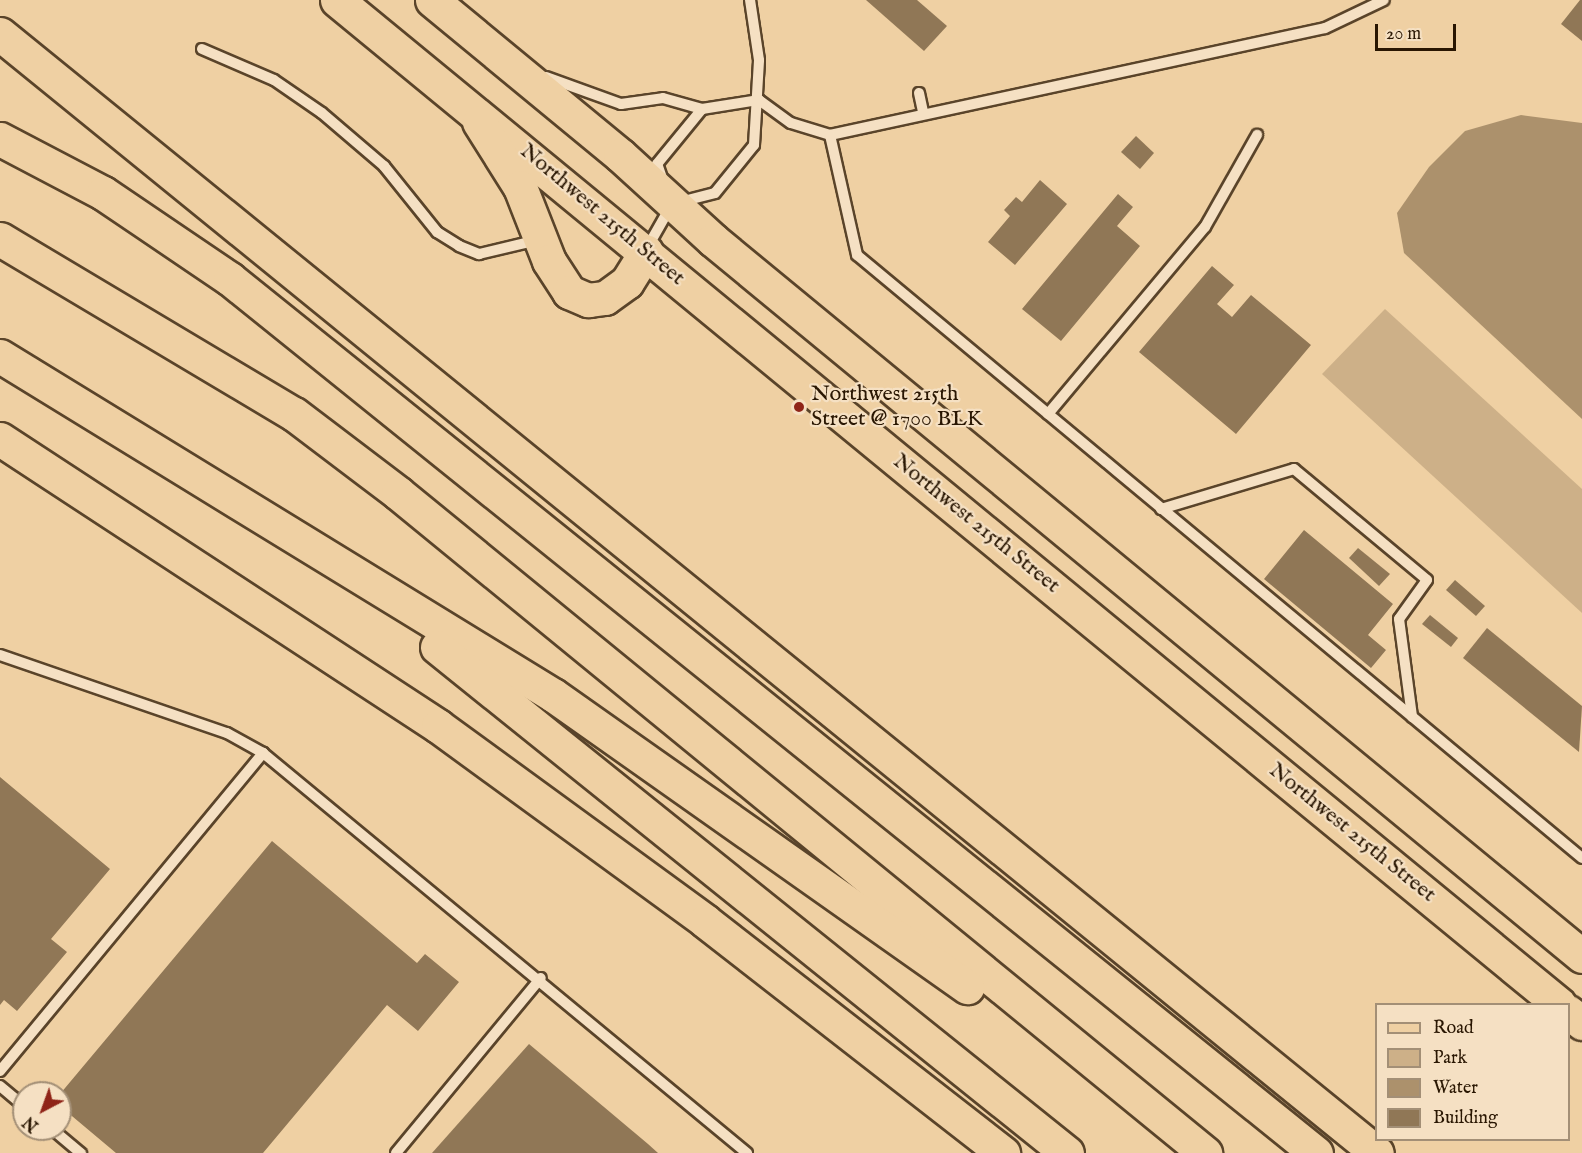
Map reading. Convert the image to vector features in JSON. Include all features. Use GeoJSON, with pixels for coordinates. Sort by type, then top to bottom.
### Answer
{"type":"FeatureCollection","features":[{"type":"Feature","properties":{"kind":"main road","name":"Northwest 215th Street"},"geometry":{"type":"LineString","coordinates":[[337,0],[469,105],[1557,1003]]}},
{"type":"Feature","properties":{"kind":"main road"},"geometry":{"type":"LineString","coordinates":[[432,0],[502,57],[672,204],[1582,956]]}},
{"type":"Feature","properties":{"kind":"main road"},"geometry":{"type":"LineString","coordinates":[[0,33],[1377,1153]]}},
{"type":"Feature","properties":{"kind":"main road"},"geometry":{"type":"LineString","coordinates":[[469,105],[520,187],[563,284],[588,300],[621,288],[646,251]]}},
{"type":"Feature","properties":{"kind":"main road"},"geometry":{"type":"LineString","coordinates":[[0,139],[103,193],[230,279],[1316,1153]]}},
{"type":"Feature","properties":{"kind":"main road"},"geometry":{"type":"LineString","coordinates":[[0,239],[313,429],[1205,1153]]}},
{"type":"Feature","properties":{"kind":"main road"},"geometry":{"type":"LineString","coordinates":[[0,356],[292,538],[553,695],[943,968],[1023,1033],[1129,1092]]}},
{"type":"Feature","properties":{"kind":"main road"},"geometry":{"type":"LineString","coordinates":[[0,439],[438,726],[705,921],[1003,1153]]}},
{"type":"Feature","properties":{"kind":"main road"},"geometry":{"type":"LineString","coordinates":[[292,538],[521,710],[1067,1153]]}},
{"type":"Feature","properties":{"kind":"main road"},"geometry":{"type":"LineString","coordinates":[[1570,1013],[1582,1023]]}},
{"type":"Feature","properties":{"kind":"lane"},"geometry":{"type":"LineString","coordinates":[[646,251],[672,204],[716,193],[754,146],[759,100],[750,0]]}},
{"type":"Feature","properties":{"kind":"lane"},"geometry":{"type":"LineString","coordinates":[[502,57],[609,102],[663,98],[702,109],[759,100],[791,123],[830,135],[923,112],[1325,28],[1384,0]]}},
{"type":"Feature","properties":{"kind":"lane"},"geometry":{"type":"LineString","coordinates":[[202,49],[274,80],[322,113],[384,166],[437,231],[459,246],[479,254],[541,238]]}},
{"type":"Feature","properties":{"kind":"lane"},"geometry":{"type":"LineString","coordinates":[[919,93],[923,112]]}},
{"type":"Feature","properties":{"kind":"lane"},"geometry":{"type":"LineString","coordinates":[[672,204],[657,164],[702,109]]}},
{"type":"Feature","properties":{"kind":"lane"},"geometry":{"type":"LineString","coordinates":[[830,135],[857,255],[1582,858]]}},
{"type":"Feature","properties":{"kind":"lane"},"geometry":{"type":"LineString","coordinates":[[1048,414],[1204,226],[1257,135]]}},
{"type":"Feature","properties":{"kind":"lane"},"geometry":{"type":"LineString","coordinates":[[1161,509],[1294,469],[1427,580],[1398,619],[1412,717]]}},
{"type":"Feature","properties":{"kind":"lane"},"geometry":{"type":"LineString","coordinates":[[0,655],[227,733],[263,753],[541,978],[747,1153]]}},
{"type":"Feature","properties":{"kind":"lane"},"geometry":{"type":"LineString","coordinates":[[0,1071],[263,753]]}},
{"type":"Feature","properties":{"kind":"lane"},"geometry":{"type":"LineString","coordinates":[[396,1153],[541,978]]}},
{"type":"Feature","properties":{"kind":"lane"},"geometry":{"type":"LineString","coordinates":[[0,1086],[12,1096]]}},
{"type":"Feature","properties":{"kind":"lane"},"geometry":{"type":"LineString","coordinates":[[66,1141],[81,1153]]}},
{"type":"Feature","properties":{"kind":"green space"},"geometry":{"type":"Polygon","coordinates":[[[1385,309],[1582,489],[1582,613],[1322,374],[1385,309]]]}},
{"type":"Feature","properties":{"kind":"water"},"geometry":{"type":"Polygon","coordinates":[[[1521,115],[1582,123],[1582,419],[1404,253],[1397,213],[1429,167],[1465,131],[1521,115]]]}},
{"type":"Feature","properties":{"kind":"building"},"geometry":{"type":"Polygon","coordinates":[[[866,0],[917,0],[947,26],[924,51],[866,0]]]}},
{"type":"Feature","properties":{"kind":"building"},"geometry":{"type":"Polygon","coordinates":[[[1582,0],[1582,41],[1561,24],[1582,0]]]}},
{"type":"Feature","properties":{"kind":"building"},"geometry":{"type":"Polygon","coordinates":[[[1136,136],[1154,153],[1140,169],[1121,152],[1136,136]]]}},
{"type":"Feature","properties":{"kind":"building"},"geometry":{"type":"Polygon","coordinates":[[[1040,180],[1067,204],[1015,265],[988,242],[1010,216],[1004,210],[1016,197],[1022,202],[1040,180]]]}},
{"type":"Feature","properties":{"kind":"building"},"geometry":{"type":"Polygon","coordinates":[[[1118,194],[1133,207],[1117,226],[1140,246],[1061,341],[1022,309],[1118,194]]]}},
{"type":"Feature","properties":{"kind":"building"},"geometry":{"type":"Polygon","coordinates":[[[1212,266],[1234,285],[1217,304],[1232,317],[1251,295],[1311,345],[1236,434],[1139,352],[1212,266]]]}},
{"type":"Feature","properties":{"kind":"building"},"geometry":{"type":"Polygon","coordinates":[[[1304,530],[1393,604],[1368,635],[1386,650],[1371,668],[1264,579],[1304,530]]]}},
{"type":"Feature","properties":{"kind":"building"},"geometry":{"type":"Polygon","coordinates":[[[1358,548],[1390,574],[1379,586],[1349,558],[1358,548]]]}},
{"type":"Feature","properties":{"kind":"building"},"geometry":{"type":"Polygon","coordinates":[[[1455,580],[1485,606],[1476,616],[1446,590],[1455,580]]]}},
{"type":"Feature","properties":{"kind":"building"},"geometry":{"type":"Polygon","coordinates":[[[1430,615],[1458,638],[1451,647],[1422,624],[1430,615]]]}},
{"type":"Feature","properties":{"kind":"building"},"geometry":{"type":"Polygon","coordinates":[[[1487,628],[1582,706],[1579,752],[1463,658],[1487,628]]]}},
{"type":"Feature","properties":{"kind":"building"},"geometry":{"type":"Polygon","coordinates":[[[0,777],[110,869],[51,939],[67,952],[17,1011],[4,1000],[0,1005],[0,777]]]}},
{"type":"Feature","properties":{"kind":"building"},"geometry":{"type":"Polygon","coordinates":[[[272,841],[417,963],[425,954],[459,982],[418,1031],[387,1005],[263,1153],[116,1153],[72,1116],[71,1081],[272,841]]]}},
{"type":"Feature","properties":{"kind":"building"},"geometry":{"type":"Polygon","coordinates":[[[529,1044],[648,1144],[658,1153],[432,1153],[529,1044]]]}},
{"type":"Feature","properties":{"kind":"place","name":"Northwest 215th Street @ 1700 BLK"},"geometry":{"type":"Point","coordinates":[799,407]}}]}
